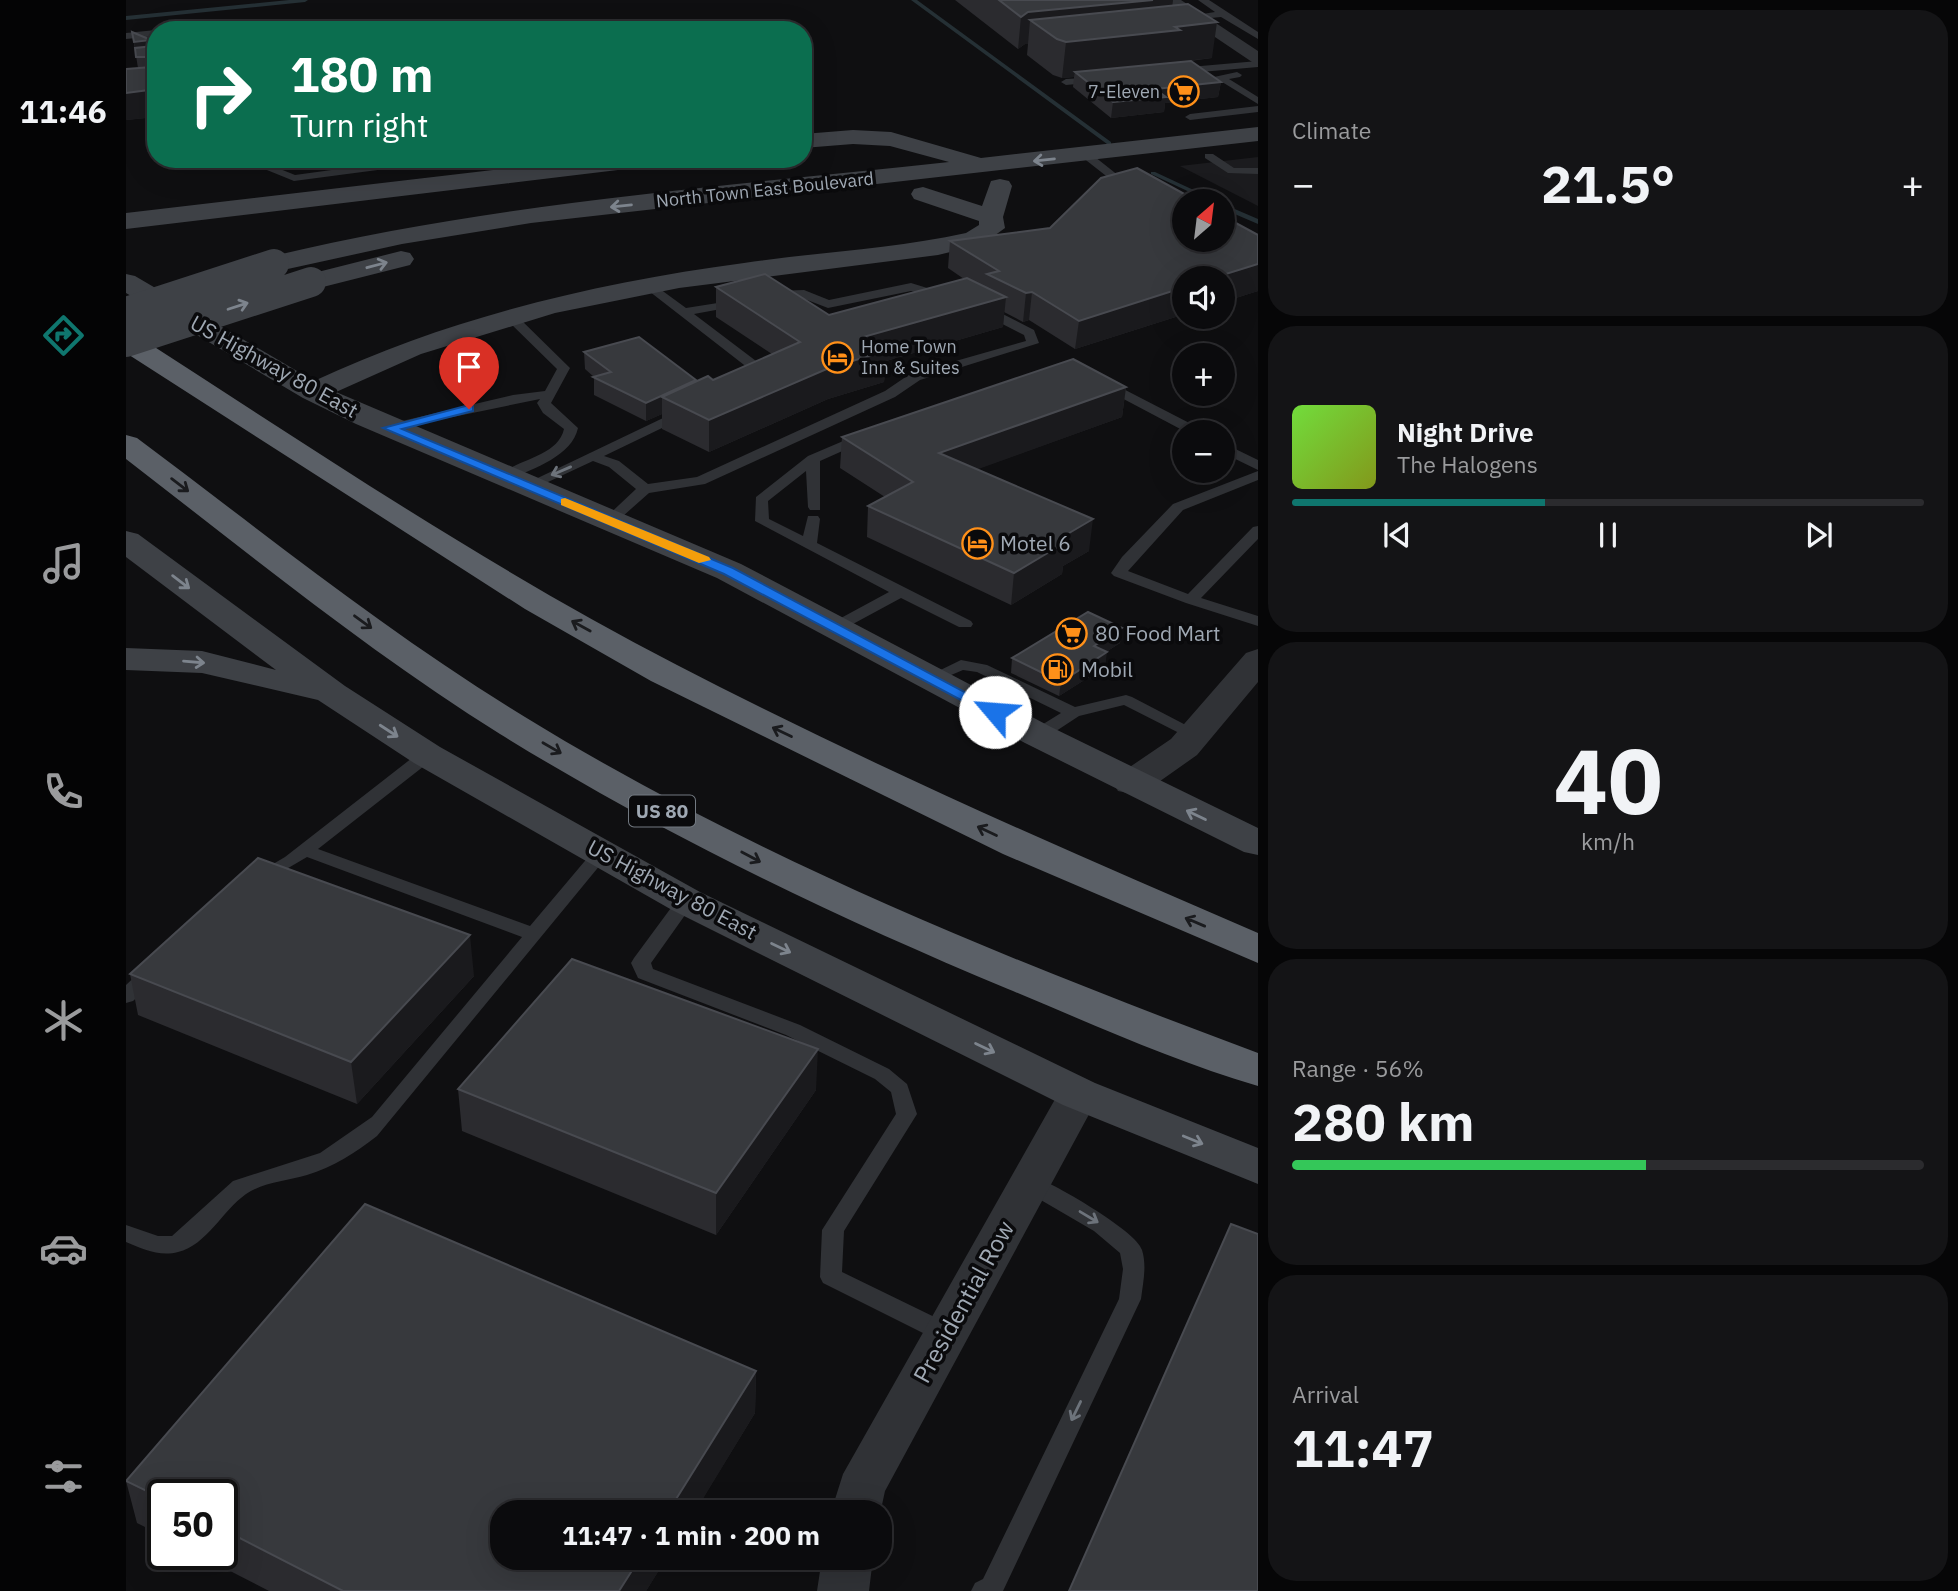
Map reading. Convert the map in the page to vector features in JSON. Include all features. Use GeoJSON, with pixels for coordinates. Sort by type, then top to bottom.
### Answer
{"type":"FeatureCollection","features":[{"type":"Feature","properties":{"kind":"highway"},"geometry":{"type":"LineString","coordinates":[[126,341],[537,602],[664,673],[1017,845],[1258,948]]}},
{"type":"Feature","properties":{"kind":"highway","name":"US 80"},"geometry":{"type":"LineString","coordinates":[[126,444],[402,651],[512,724],[645,802],[788,876],[1045,988],[1258,1070]]}},
{"type":"Feature","properties":{"kind":"main road","name":"North Town East Boulevard"},"geometry":{"type":"LineString","coordinates":[[126,341],[311,282],[451,249],[923,194],[996,176],[1215,147],[1258,134]]}},
{"type":"Feature","properties":{"kind":"main road"},"geometry":{"type":"LineString","coordinates":[[313,392],[424,343],[512,318],[649,285],[712,274],[942,251],[992,228],[996,176],[907,144],[870,137],[812,141]]}},
{"type":"Feature","properties":{"kind":"main road"},"geometry":{"type":"LineString","coordinates":[[884,177],[907,144]]}},
{"type":"Feature","properties":{"kind":"main road","name":"North Town East Boulevard"},"geometry":{"type":"LineString","coordinates":[[1215,147],[1258,150]]}},
{"type":"Feature","properties":{"kind":"main road"},"geometry":{"type":"LineString","coordinates":[[126,221],[574,168]]}},
{"type":"Feature","properties":{"kind":"main road","name":"North Town East Boulevard"},"geometry":{"type":"LineString","coordinates":[[126,312],[274,264],[342,246],[432,229],[884,177],[996,176]]}},
{"type":"Feature","properties":{"kind":"main road"},"geometry":{"type":"LineString","coordinates":[[923,194],[991,217]]}},
{"type":"Feature","properties":{"kind":"main road","name":"US Highway 80 East"},"geometry":{"type":"LineString","coordinates":[[126,282],[313,392],[390,428],[729,571],[929,679],[1132,783],[1258,843]]}},
{"type":"Feature","properties":{"kind":"main road","name":"US Highway 80 East"},"geometry":{"type":"LineString","coordinates":[[126,541],[332,694],[427,755],[686,901],[1079,1094],[1258,1167]]}},
{"type":"Feature","properties":{"kind":"main road"},"geometry":{"type":"LineString","coordinates":[[129,662],[202,662],[332,694]]}},
{"type":"Feature","properties":{"kind":"street"},"geometry":{"type":"LineString","coordinates":[[1166,1],[1201,27],[1258,62]]}},
{"type":"Feature","properties":{"kind":"street"},"geometry":{"type":"LineString","coordinates":[[1132,783],[1184,747],[1258,660]]}},
{"type":"Feature","properties":{"kind":"street","name":"Presidential Row"},"geometry":{"type":"LineString","coordinates":[[858,1500],[860,1489],[1079,1094]]}},
{"type":"Feature","properties":{"kind":"street"},"geometry":{"type":"LineString","coordinates":[[843,1591],[846,1570]]}},
{"type":"Feature","properties":{"kind":"lane"},"geometry":{"type":"LineString","coordinates":[[1203,0],[1258,36]]}},
{"type":"Feature","properties":{"kind":"lane"},"geometry":{"type":"LineString","coordinates":[[1201,27],[1223,14]]}},
{"type":"Feature","properties":{"kind":"lane"},"geometry":{"type":"LineString","coordinates":[[1237,23],[1258,21]]}},
{"type":"Feature","properties":{"kind":"lane"},"geometry":{"type":"LineString","coordinates":[[126,36],[147,34]]}},
{"type":"Feature","properties":{"kind":"lane"},"geometry":{"type":"LineString","coordinates":[[1160,73],[1258,62]]}},
{"type":"Feature","properties":{"kind":"lane"},"geometry":{"type":"LineString","coordinates":[[1179,82],[1258,73]]}},
{"type":"Feature","properties":{"kind":"lane"},"geometry":{"type":"LineString","coordinates":[[1219,77],[1258,101]]}},
{"type":"Feature","properties":{"kind":"lane"},"geometry":{"type":"LineString","coordinates":[[1066,82],[1107,78]]}},
{"type":"Feature","properties":{"kind":"lane"},"geometry":{"type":"LineString","coordinates":[[1088,91],[1100,90]]}},
{"type":"Feature","properties":{"kind":"lane"},"geometry":{"type":"LineString","coordinates":[[1258,109],[1190,117],[1232,171],[1258,172]]}},
{"type":"Feature","properties":{"kind":"lane"},"geometry":{"type":"LineString","coordinates":[[1094,162],[1115,183],[1097,197]]}},
{"type":"Feature","properties":{"kind":"lane"},"geometry":{"type":"LineString","coordinates":[[269,168],[294,178],[370,168]]}},
{"type":"Feature","properties":{"kind":"lane"},"geometry":{"type":"LineString","coordinates":[[294,178],[311,199]]}},
{"type":"Feature","properties":{"kind":"lane"},"geometry":{"type":"LineString","coordinates":[[649,285],[755,368],[747,383],[734,389]]}},
{"type":"Feature","properties":{"kind":"lane"},"geometry":{"type":"LineString","coordinates":[[609,521],[645,489],[699,481],[890,394],[915,377],[1033,343],[1030,333],[967,300],[911,287],[828,304],[804,295],[782,293],[684,312]]}},
{"type":"Feature","properties":{"kind":"lane"},"geometry":{"type":"LineString","coordinates":[[512,318],[564,368],[561,378],[544,403],[548,410],[571,428],[570,440],[517,481]]}},
{"type":"Feature","properties":{"kind":"lane"},"geometry":{"type":"LineString","coordinates":[[1090,375],[1174,420]]}},
{"type":"Feature","properties":{"kind":"lane"},"geometry":{"type":"LineString","coordinates":[[390,428],[513,399],[548,394]]}},
{"type":"Feature","properties":{"kind":"lane"},"geometry":{"type":"LineString","coordinates":[[517,481],[594,457],[609,446],[696,406]]}},
{"type":"Feature","properties":{"kind":"lane"},"geometry":{"type":"LineString","coordinates":[[880,432],[841,444],[813,459],[761,500],[762,521],[965,624]]}},
{"type":"Feature","properties":{"kind":"lane"},"geometry":{"type":"LineString","coordinates":[[1235,454],[1258,466]]}},
{"type":"Feature","properties":{"kind":"lane"},"geometry":{"type":"LineString","coordinates":[[594,457],[614,464],[645,489]]}},
{"type":"Feature","properties":{"kind":"lane"},"geometry":{"type":"LineString","coordinates":[[809,545],[814,513],[813,459]]}},
{"type":"Feature","properties":{"kind":"lane"},"geometry":{"type":"LineString","coordinates":[[1258,475],[1178,507],[1127,560],[1119,573],[1258,621]]}},
{"type":"Feature","properties":{"kind":"lane"},"geometry":{"type":"LineString","coordinates":[[1191,600],[1258,530]]}},
{"type":"Feature","properties":{"kind":"lane"},"geometry":{"type":"LineString","coordinates":[[834,628],[901,592]]}},
{"type":"Feature","properties":{"kind":"lane"},"geometry":{"type":"LineString","coordinates":[[929,679],[961,666],[981,668],[1073,712]]}},
{"type":"Feature","properties":{"kind":"lane"},"geometry":{"type":"LineString","coordinates":[[1038,735],[1073,712],[1126,700],[1195,734]]}},
{"type":"Feature","properties":{"kind":"lane"},"geometry":{"type":"LineString","coordinates":[[249,883],[304,850],[427,755]]}},
{"type":"Feature","properties":{"kind":"lane"},"geometry":{"type":"LineString","coordinates":[[304,850],[533,934]]}},
{"type":"Feature","properties":{"kind":"lane"},"geometry":{"type":"LineString","coordinates":[[126,1233],[159,1245],[179,1244],[238,1188],[256,1178],[293,1171],[325,1160],[355,1143],[379,1122],[601,853]]}},
{"type":"Feature","properties":{"kind":"lane"},"geometry":{"type":"LineString","coordinates":[[686,901],[641,963],[645,973],[793,1031],[882,1074],[900,1089],[907,1114],[833,1230],[831,1277],[947,1334]]}},
{"type":"Feature","properties":{"kind":"lane"},"geometry":{"type":"LineString","coordinates":[[126,996],[167,959]]}},
{"type":"Feature","properties":{"kind":"lane"},"geometry":{"type":"LineString","coordinates":[[984,1591],[992,1587],[1130,1299],[1134,1269],[1131,1249],[1112,1233],[1030,1183]]}},
{"type":"Feature","properties":{"kind":"shaded area"},"geometry":{"type":"Polygon","coordinates":[[[1258,157],[1258,206],[1236,195],[1236,189],[1225,189],[1180,166],[1258,157]]]}},
{"type":"Feature","properties":{"kind":"building"},"geometry":{"type":"Polygon","coordinates":[[[999,0],[1153,0],[1028,12],[1021,17],[999,0]]]}},
{"type":"Feature","properties":{"kind":"building"},"geometry":{"type":"Polygon","coordinates":[[[1188,4],[1217,22],[1175,27],[1180,30],[1066,42],[1057,39],[1030,20],[1188,4]]]}},
{"type":"Feature","properties":{"kind":"building"},"geometry":{"type":"Polygon","coordinates":[[[132,32],[147,38],[147,40],[134,42],[132,32]]]}},
{"type":"Feature","properties":{"kind":"building"},"geometry":{"type":"Polygon","coordinates":[[[147,47],[147,57],[136,57],[135,48],[147,47]]]}},
{"type":"Feature","properties":{"kind":"building"},"geometry":{"type":"Polygon","coordinates":[[[1191,61],[1221,82],[1155,89],[1166,97],[1113,102],[1075,72],[1191,61]]]}},
{"type":"Feature","properties":{"kind":"building"},"geometry":{"type":"Polygon","coordinates":[[[147,67],[147,90],[126,93],[126,69],[147,67]]]}},
{"type":"Feature","properties":{"kind":"building"},"geometry":{"type":"Polygon","coordinates":[[[1137,168],[1175,189],[1172,189],[1172,252],[1236,252],[1236,223],[1258,235],[1258,264],[1235,271],[1235,266],[1172,266],[1172,291],[1079,321],[1032,292],[1026,293],[987,274],[999,271],[950,241],[1050,228],[1101,178],[1137,168]]]}},
{"type":"Feature","properties":{"kind":"building"},"geometry":{"type":"Polygon","coordinates":[[[765,274],[829,315],[967,278],[1006,297],[863,337],[886,351],[829,368],[709,420],[662,397],[708,376],[713,380],[800,342],[716,287],[765,274]]]}},
{"type":"Feature","properties":{"kind":"building"},"geometry":{"type":"Polygon","coordinates":[[[639,337],[696,380],[646,403],[593,377],[611,372],[584,352],[639,337]]]}},
{"type":"Feature","properties":{"kind":"building"},"geometry":{"type":"Polygon","coordinates":[[[1073,359],[1126,387],[939,453],[1093,519],[1059,539],[1066,542],[1014,573],[868,506],[913,482],[842,437],[1073,359]]]}},
{"type":"Feature","properties":{"kind":"building"},"geometry":{"type":"Polygon","coordinates":[[[1088,612],[1122,628],[1094,646],[1107,652],[1061,682],[1012,658],[1088,612]]]}},
{"type":"Feature","properties":{"kind":"building"},"geometry":{"type":"Polygon","coordinates":[[[258,858],[470,935],[351,1062],[130,974],[258,858]]]}},
{"type":"Feature","properties":{"kind":"building"},"geometry":{"type":"Polygon","coordinates":[[[572,959],[818,1049],[716,1193],[458,1089],[572,959]]]}},
{"type":"Feature","properties":{"kind":"building"},"geometry":{"type":"Polygon","coordinates":[[[365,1204],[756,1371],[675,1500],[490,1500],[490,1570],[632,1570],[619,1591],[343,1591],[238,1537],[238,1479],[147,1479],[147,1491],[126,1481],[365,1204]]]}},
{"type":"Feature","properties":{"kind":"building"},"geometry":{"type":"Polygon","coordinates":[[[1231,1224],[1258,1234],[1258,1591],[1069,1591],[1231,1224]]]}},
{"type":"Feature","properties":{"kind":"waterway"},"geometry":{"type":"LineString","coordinates":[[126,18],[305,0]]}},
{"type":"Feature","properties":{"kind":"waterway"},"geometry":{"type":"LineString","coordinates":[[914,0],[1109,143]]}},
{"type":"Feature","properties":{"kind":"waterway"},"geometry":{"type":"LineString","coordinates":[[1153,173],[1188,189]]}},
{"type":"Feature","properties":{"kind":"waterway"},"geometry":{"type":"LineString","coordinates":[[1236,212],[1258,222]]}},
{"type":"Feature","properties":{"kind":"slow traffic"},"geometry":{"type":"LineString","coordinates":[[565,502],[704,560]]}},
{"type":"Feature","properties":{"kind":"place","name":"7-Eleven"},"geometry":{"type":"Point","coordinates":[1183,92]}},
{"type":"Feature","properties":{"kind":"place","name":"Home Town Inn & Suites"},"geometry":{"type":"Point","coordinates":[838,357]}},
{"type":"Feature","properties":{"kind":"place","name":"Motel 6"},"geometry":{"type":"Point","coordinates":[977,544]}},
{"type":"Feature","properties":{"kind":"place","name":"80 Food Mart"},"geometry":{"type":"Point","coordinates":[1072,634]}},
{"type":"Feature","properties":{"kind":"place","name":"Mobil"},"geometry":{"type":"Point","coordinates":[1058,670]}},
{"type":"Feature","properties":{"kind":"route"},"geometry":{"type":"LineString","coordinates":[[469,409],[390,428],[729,571],[995,712]]}}]}
